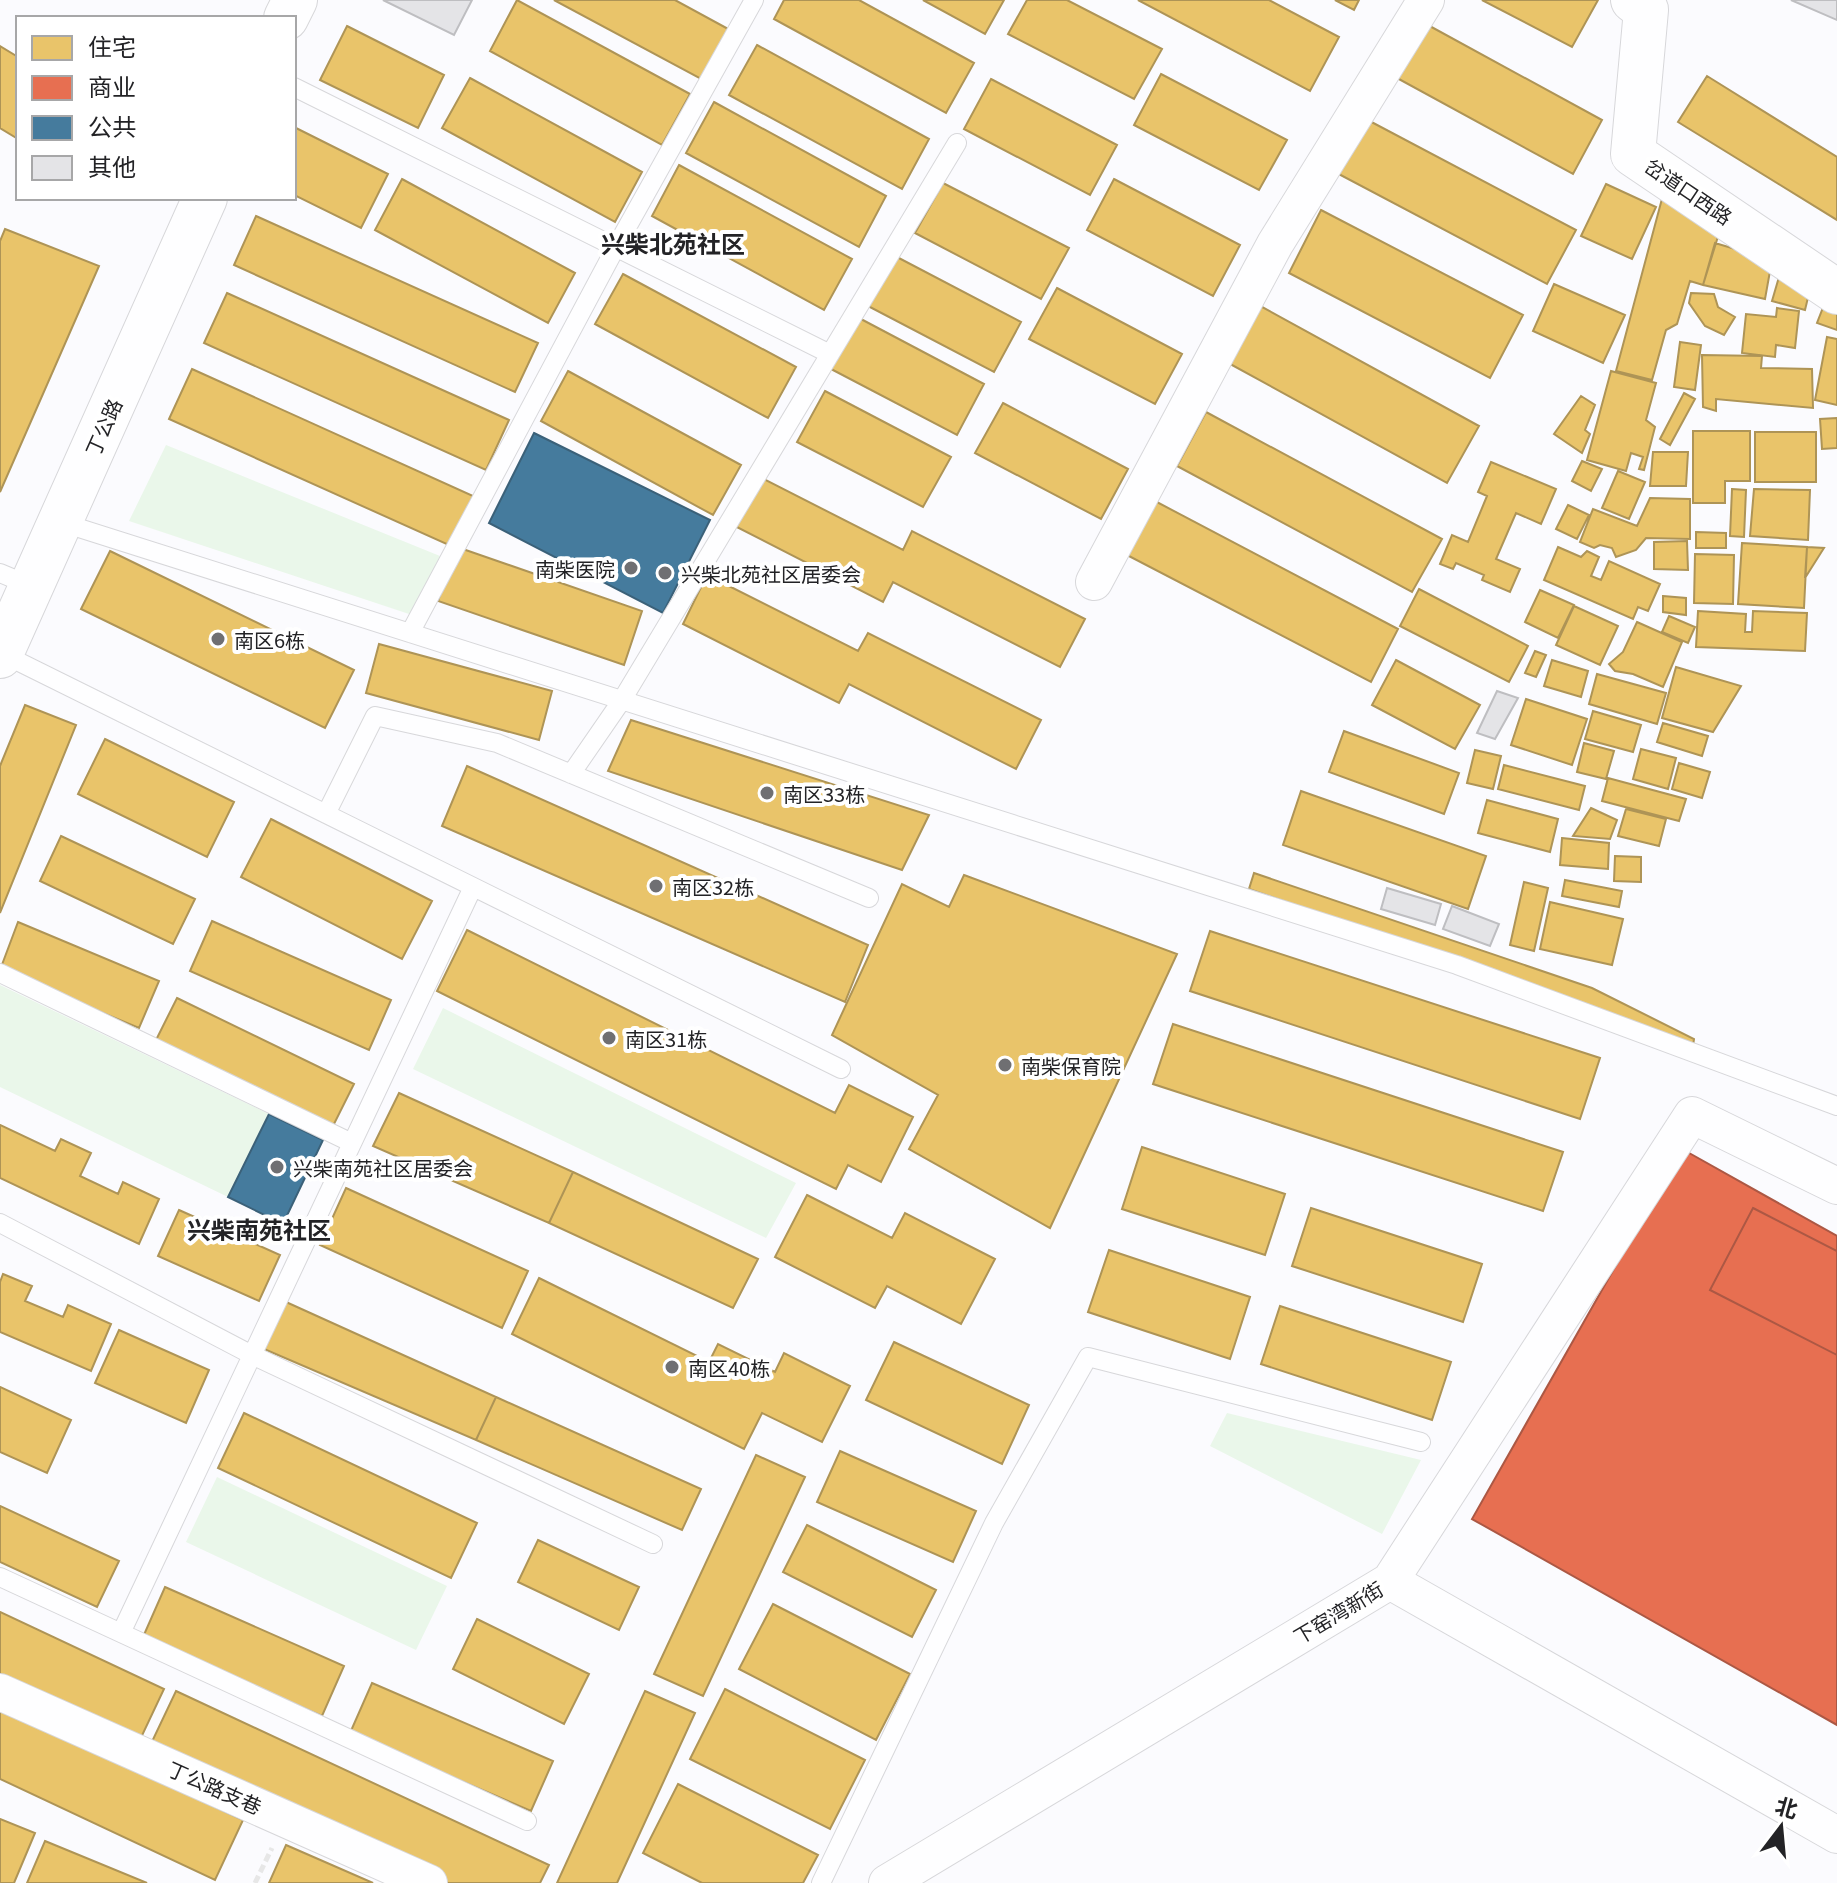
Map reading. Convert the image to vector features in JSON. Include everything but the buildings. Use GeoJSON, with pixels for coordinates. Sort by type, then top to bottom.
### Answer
{"type":"FeatureCollection","features":[{"type":"Feature","properties":{"kind":"street"},"geometry":{"type":"LineString","coordinates":[[1094,582],[1275,244],[1426,0]]}},
{"type":"Feature","properties":{"kind":"street","name":"岔道口西路"},"geometry":{"type":"LineString","coordinates":[[1633,0],[1646,10],[1633,154],[1837,292]]}},
{"type":"Feature","properties":{"kind":"street","name":"丁公路"},"geometry":{"type":"LineString","coordinates":[[0,654],[15,580],[60,522],[204,200]]}},
{"type":"Feature","properties":{"kind":"street"},"geometry":{"type":"LineString","coordinates":[[1390,1581],[1692,1115],[1837,1186]]}},
{"type":"Feature","properties":{"kind":"street","name":"下窑湾新街"},"geometry":{"type":"LineString","coordinates":[[887,1883],[1390,1581],[1837,1835]]}},
{"type":"Feature","properties":{"kind":"street","name":"丁公路支巷"},"geometry":{"type":"LineString","coordinates":[[0,1692],[429,1883]]}},
{"type":"Feature","properties":{"kind":"lane"},"geometry":{"type":"LineString","coordinates":[[410,633],[616,247],[754,0]]}},
{"type":"Feature","properties":{"kind":"lane"},"geometry":{"type":"LineString","coordinates":[[296,88],[830,354]]}},
{"type":"Feature","properties":{"kind":"lane"},"geometry":{"type":"LineString","coordinates":[[571,774],[622,700],[957,143]]}},
{"type":"Feature","properties":{"kind":"lane"},"geometry":{"type":"LineString","coordinates":[[60,522],[1457,965],[1837,1106]]}},
{"type":"Feature","properties":{"kind":"lane"},"geometry":{"type":"LineString","coordinates":[[0,654],[841,1069]]}},
{"type":"Feature","properties":{"kind":"lane"},"geometry":{"type":"LineString","coordinates":[[326,814],[375,716],[497,743],[869,898]]}},
{"type":"Feature","properties":{"kind":"lane"},"geometry":{"type":"LineString","coordinates":[[121,1633],[473,887]]}},
{"type":"Feature","properties":{"kind":"lane"},"geometry":{"type":"LineString","coordinates":[[0,973],[352,1143]]}},
{"type":"Feature","properties":{"kind":"lane"},"geometry":{"type":"LineString","coordinates":[[0,1223],[252,1355],[653,1544]]}},
{"type":"Feature","properties":{"kind":"lane"},"geometry":{"type":"LineString","coordinates":[[821,1883],[994,1523],[1088,1357],[1421,1442]]}},
{"type":"Feature","properties":{"kind":"lane"},"geometry":{"type":"LineString","coordinates":[[0,1577],[527,1821]]}},
{"type":"Feature","properties":{"kind":"green space"},"geometry":{"type":"Polygon","coordinates":[[[166,445],[440,556],[412,615],[129,521],[166,445]]]}},
{"type":"Feature","properties":{"kind":"green space"},"geometry":{"type":"Polygon","coordinates":[[[0,985],[269,1114],[228,1197],[0,1087],[0,985]]]}},
{"type":"Feature","properties":{"kind":"green space"},"geometry":{"type":"Polygon","coordinates":[[[443,1008],[796,1183],[766,1238],[413,1069],[443,1008]]]}},
{"type":"Feature","properties":{"kind":"green space"},"geometry":{"type":"Polygon","coordinates":[[[1227,1413],[1421,1460],[1382,1534],[1210,1446],[1227,1413]]]}},
{"type":"Feature","properties":{"kind":"green space"},"geometry":{"type":"Polygon","coordinates":[[[217,1477],[447,1586],[416,1650],[186,1542],[217,1477]]]}},
{"type":"Feature","properties":{"kind":"place","name":"南柴医院"},"geometry":{"type":"Point","coordinates":[631,568]}},
{"type":"Feature","properties":{"kind":"place","name":"兴柴北苑社区居委会"},"geometry":{"type":"Point","coordinates":[665,573]}},
{"type":"Feature","properties":{"kind":"place","name":"南区6栋"},"geometry":{"type":"Point","coordinates":[218,639]}},
{"type":"Feature","properties":{"kind":"place","name":"南区33栋"},"geometry":{"type":"Point","coordinates":[767,793]}},
{"type":"Feature","properties":{"kind":"place","name":"南区32栋"},"geometry":{"type":"Point","coordinates":[656,886]}},
{"type":"Feature","properties":{"kind":"place","name":"南区31栋"},"geometry":{"type":"Point","coordinates":[609,1038]}},
{"type":"Feature","properties":{"kind":"place","name":"南柴保育院"},"geometry":{"type":"Point","coordinates":[1005,1065]}},
{"type":"Feature","properties":{"kind":"place","name":"兴柴南苑社区居委会"},"geometry":{"type":"Point","coordinates":[277,1167]}},
{"type":"Feature","properties":{"kind":"place","name":"南区40栋"},"geometry":{"type":"Point","coordinates":[672,1367]}},
{"type":"Feature","properties":{"kind":"district","name":"兴柴北苑社区"},"geometry":{"type":"Point","coordinates":[673,242]}},
{"type":"Feature","properties":{"kind":"district","name":"兴柴南苑社区"},"geometry":{"type":"Point","coordinates":[259,1228]}}]}
